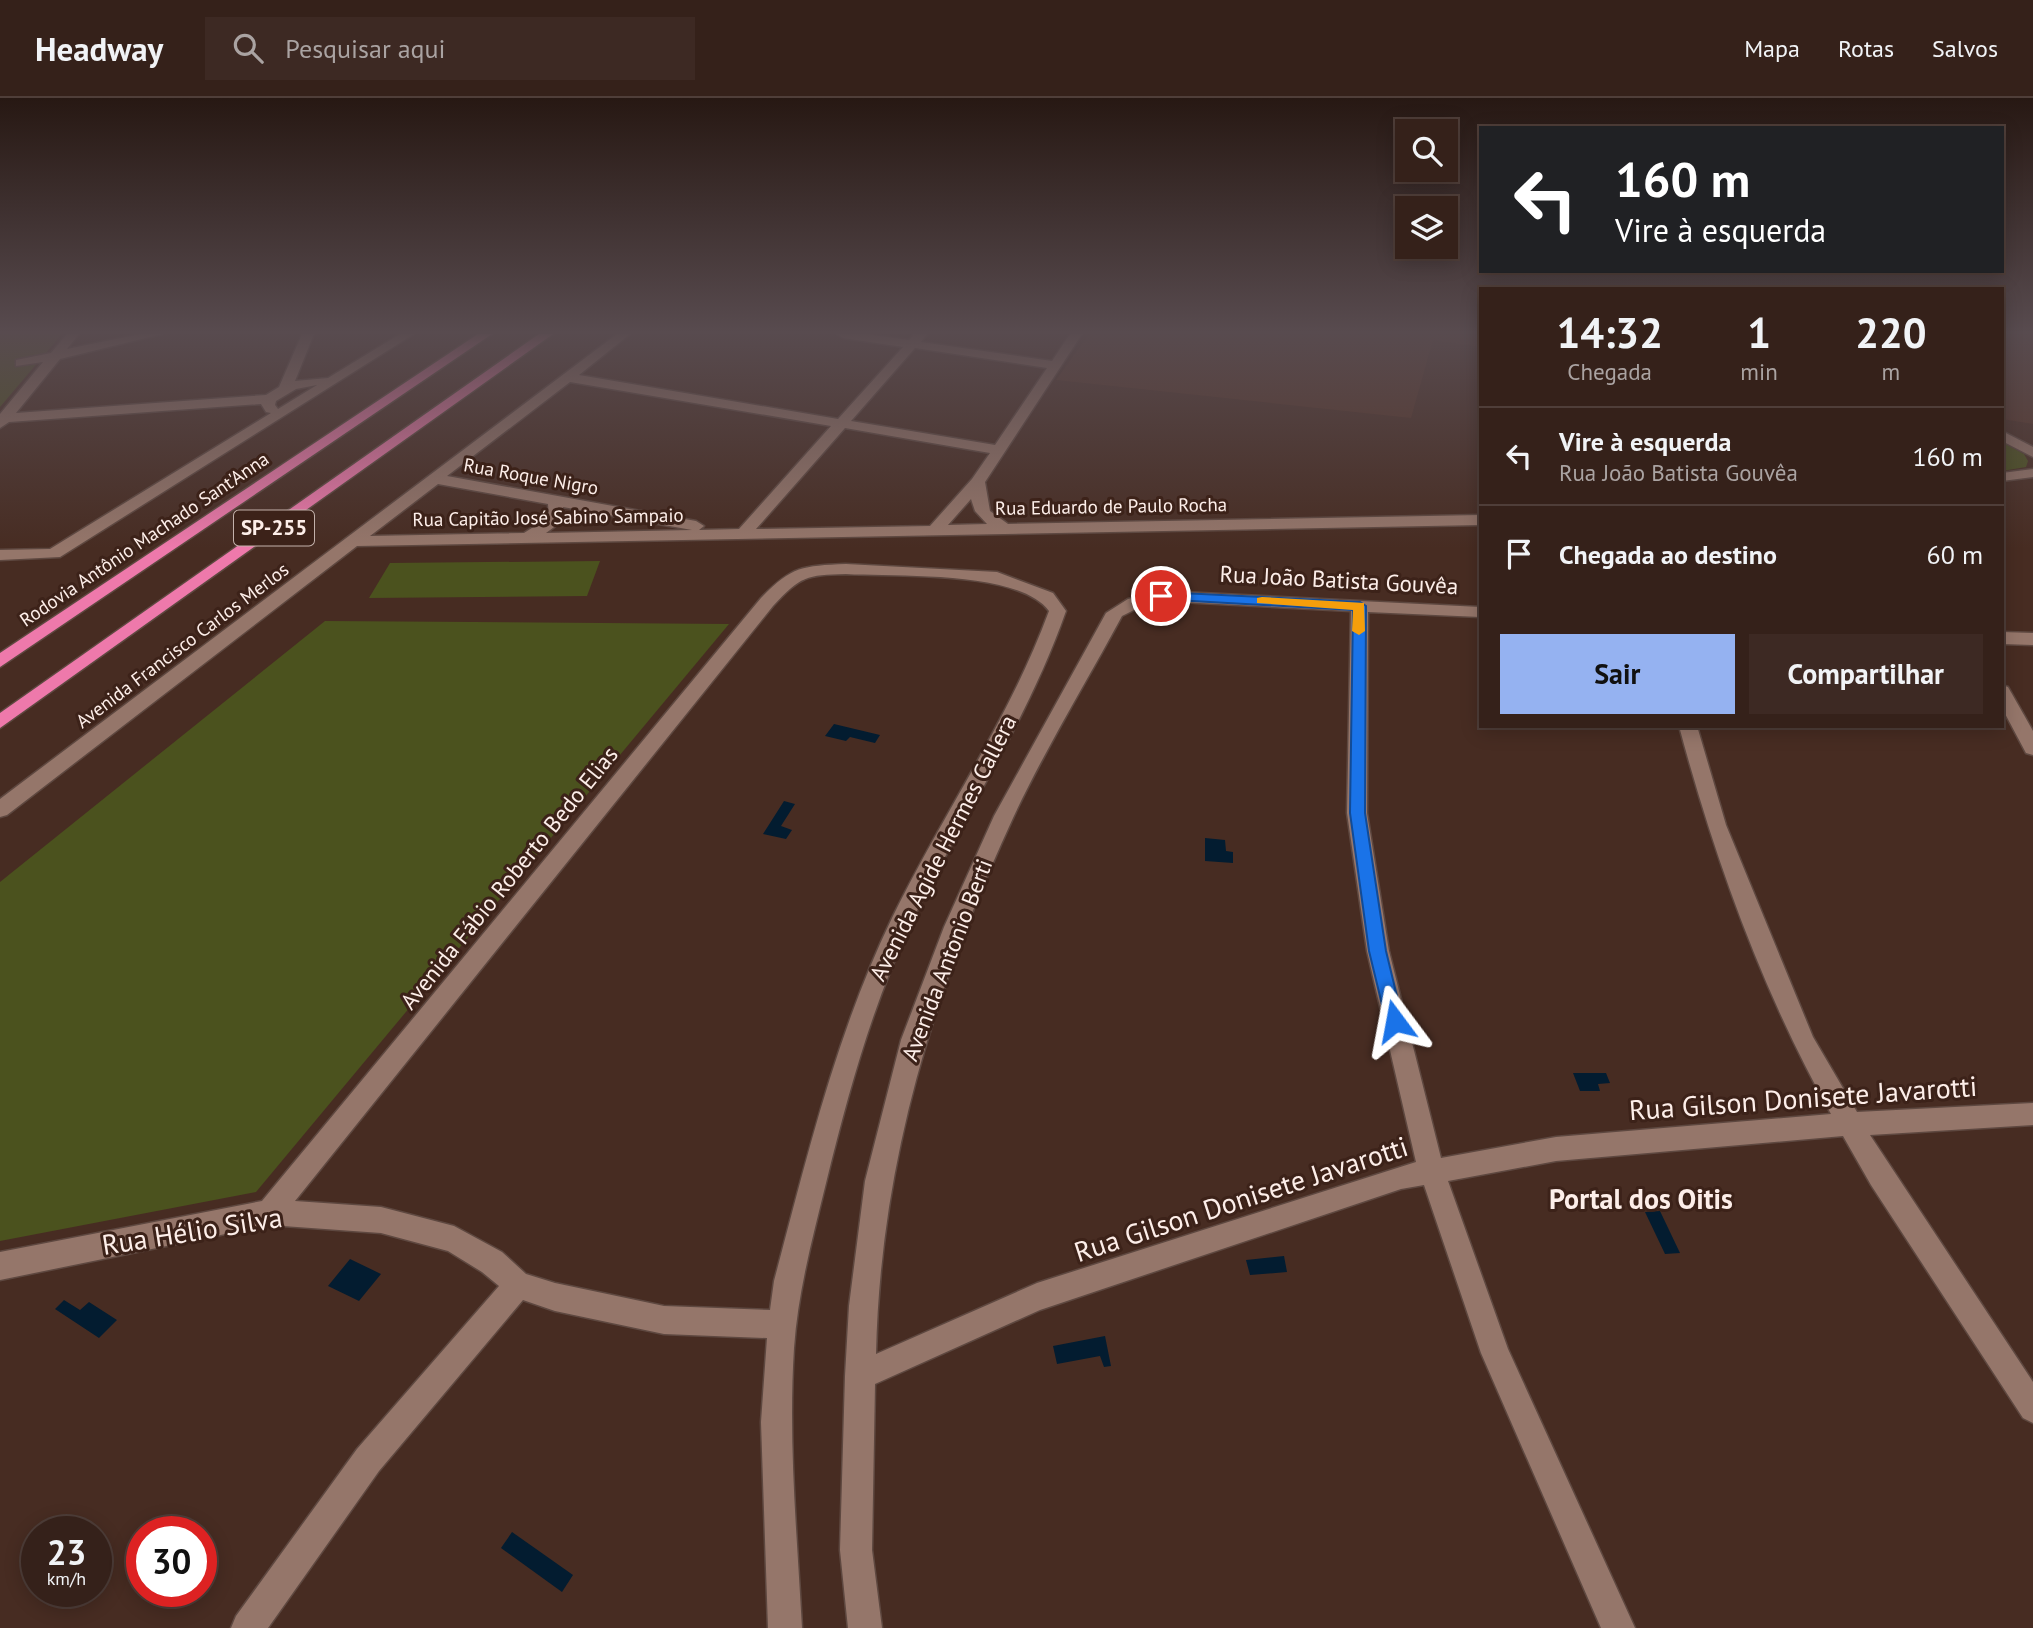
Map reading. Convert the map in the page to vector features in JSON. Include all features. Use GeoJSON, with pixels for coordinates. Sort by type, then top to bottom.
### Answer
{"type":"FeatureCollection","features":[{"type":"Feature","properties":{"kind":"highway","name":"Rodovia Antônio Machado Sant'Anna"},"geometry":{"type":"LineString","coordinates":[[0,661],[380,405]]}},
{"type":"Feature","properties":{"kind":"highway","name":"SP-255"},"geometry":{"type":"LineString","coordinates":[[0,722],[446,405]]}},
{"type":"Feature","properties":{"kind":"street"},"geometry":{"type":"LineString","coordinates":[[2,420],[14,405]]}},
{"type":"Feature","properties":{"kind":"street"},"geometry":{"type":"LineString","coordinates":[[2,420],[188,405]]}},
{"type":"Feature","properties":{"kind":"street"},"geometry":{"type":"LineString","coordinates":[[268,405],[282,412]]}},
{"type":"Feature","properties":{"kind":"street"},"geometry":{"type":"LineString","coordinates":[[0,555],[54,554],[293,405]]}},
{"type":"Feature","properties":{"kind":"street","name":"Avenida Francisco Carlos Merlos"},"geometry":{"type":"LineString","coordinates":[[0,810],[530,405]]}},
{"type":"Feature","properties":{"kind":"street"},"geometry":{"type":"LineString","coordinates":[[732,405],[996,450]]}},
{"type":"Feature","properties":{"kind":"street"},"geometry":{"type":"LineString","coordinates":[[743,534],[858,405]]}},
{"type":"Feature","properties":{"kind":"street"},"geometry":{"type":"LineString","coordinates":[[935,530],[978,482],[1026,405]]}},
{"type":"Feature","properties":{"kind":"street"},"geometry":{"type":"LineString","coordinates":[[2004,435],[2032,446]]}},
{"type":"Feature","properties":{"kind":"street"},"geometry":{"type":"LineString","coordinates":[[2004,477],[2031,476]]}},
{"type":"Feature","properties":{"kind":"street","name":"Rua Roque Nigro"},"geometry":{"type":"LineString","coordinates":[[436,479],[743,534]]}},
{"type":"Feature","properties":{"kind":"street"},"geometry":{"type":"LineString","coordinates":[[978,482],[978,506],[985,519],[1004,528]]}},
{"type":"Feature","properties":{"kind":"street"},"geometry":{"type":"LineString","coordinates":[[527,538],[546,529],[556,519],[558,509],[555,500]]}},
{"type":"Feature","properties":{"kind":"street","name":"Rua Eduardo de Paulo Rocha"},"geometry":{"type":"LineString","coordinates":[[743,534],[1479,520]]}},
{"type":"Feature","properties":{"kind":"street","name":"Rua Capitão José Sabino Sampaio"},"geometry":{"type":"LineString","coordinates":[[354,541],[743,534]]}},
{"type":"Feature","properties":{"kind":"street","name":"Avenida Fábio Roberto Bedo Elias"},"geometry":{"type":"LineString","coordinates":[[269,1212],[767,602],[790,578],[816,570],[846,569],[997,577],[1047,597],[1058,611]]}},
{"type":"Feature","properties":{"kind":"street","name":"Rua João Batista Gouvêa"},"geometry":{"type":"LineString","coordinates":[[1115,613],[1133,603],[1161,596],[1479,612]]}},
{"type":"Feature","properties":{"kind":"street"},"geometry":{"type":"LineString","coordinates":[[1360,606],[1357,813],[1378,951],[1432,1172],[1495,1353],[1618,1628]]}},
{"type":"Feature","properties":{"kind":"street","name":"Avenida Agide Hermes Callera"},"geometry":{"type":"LineString","coordinates":[[785,1628],[776,1422],[783,1325],[788,1281],[840,1078],[867,998],[950,825],[1038,666],[1058,611]]}},
{"type":"Feature","properties":{"kind":"street","name":"Avenida Antonio Berti"},"geometry":{"type":"LineString","coordinates":[[865,1628],[856,1550],[860,1376],[863,1306],[878,1181],[913,1040],[955,927],[1004,816],[1115,613]]}},
{"type":"Feature","properties":{"kind":"street"},"geometry":{"type":"LineString","coordinates":[[2004,638],[2033,639]]}},
{"type":"Feature","properties":{"kind":"street"},"geometry":{"type":"LineString","coordinates":[[2004,695],[2033,748]]}},
{"type":"Feature","properties":{"kind":"street"},"geometry":{"type":"LineString","coordinates":[[1689,728],[1716,825],[1803,1042],[1880,1176],[2033,1409]]}},
{"type":"Feature","properties":{"kind":"street","name":"Rua Gilson Donisete Javarotti"},"geometry":{"type":"LineString","coordinates":[[860,1376],[1037,1297],[1401,1177],[1556,1149],[1851,1124],[2033,1114]]}},
{"type":"Feature","properties":{"kind":"street","name":"Rua Hélio Silva"},"geometry":{"type":"LineString","coordinates":[[0,1266],[269,1212],[381,1220],[454,1239],[492,1262],[518,1285],[664,1320],[783,1325]]}},
{"type":"Feature","properties":{"kind":"street"},"geometry":{"type":"LineString","coordinates":[[248,1628],[368,1460],[518,1285]]}},
{"type":"Feature","properties":{"kind":"shaded area"},"geometry":{"type":"Polygon","coordinates":[[[1293,405],[1415,405],[1411,418],[1293,405]]]}},
{"type":"Feature","properties":{"kind":"shaded area"},"geometry":{"type":"Polygon","coordinates":[[[2004,405],[2033,405],[2033,424],[2004,419],[2004,405]]]}},
{"type":"Feature","properties":{"kind":"green space"},"geometry":{"type":"Polygon","coordinates":[[[2004,443],[2024,454],[2028,461],[2026,467],[2004,471],[2004,443]]]}},
{"type":"Feature","properties":{"kind":"green space"},"geometry":{"type":"Polygon","coordinates":[[[600,561],[587,596],[369,598],[390,563],[600,561]]]}},
{"type":"Feature","properties":{"kind":"green space"},"geometry":{"type":"Polygon","coordinates":[[[325,621],[729,624],[256,1192],[0,1241],[0,882],[325,621]]]}},
{"type":"Feature","properties":{"kind":"water"},"geometry":{"type":"Polygon","coordinates":[[[834,724],[880,735],[875,743],[850,737],[846,741],[825,736],[834,724]]]}},
{"type":"Feature","properties":{"kind":"water"},"geometry":{"type":"Polygon","coordinates":[[[784,801],[795,804],[781,826],[792,830],[786,839],[763,834],[784,801]]]}},
{"type":"Feature","properties":{"kind":"water"},"geometry":{"type":"Polygon","coordinates":[[[1205,838],[1225,840],[1226,851],[1233,852],[1233,863],[1205,861],[1205,838]]]}},
{"type":"Feature","properties":{"kind":"water"},"geometry":{"type":"Polygon","coordinates":[[[1573,1073],[1606,1073],[1610,1083],[1598,1084],[1600,1091],[1580,1091],[1573,1073]]]}},
{"type":"Feature","properties":{"kind":"water"},"geometry":{"type":"Polygon","coordinates":[[[1660,1211],[1680,1253],[1665,1254],[1645,1212],[1660,1211]]]}},
{"type":"Feature","properties":{"kind":"water"},"geometry":{"type":"Polygon","coordinates":[[[1284,1256],[1287,1272],[1250,1275],[1246,1260],[1284,1256]]]}},
{"type":"Feature","properties":{"kind":"water"},"geometry":{"type":"Polygon","coordinates":[[[350,1259],[381,1274],[359,1301],[328,1286],[350,1259]]]}},
{"type":"Feature","properties":{"kind":"water"},"geometry":{"type":"Polygon","coordinates":[[[64,1300],[80,1310],[89,1302],[117,1320],[99,1338],[55,1309],[64,1300]]]}},
{"type":"Feature","properties":{"kind":"water"},"geometry":{"type":"Polygon","coordinates":[[[1105,1336],[1111,1366],[1104,1367],[1100,1356],[1057,1364],[1053,1346],[1105,1336]]]}},
{"type":"Feature","properties":{"kind":"water"},"geometry":{"type":"Polygon","coordinates":[[[512,1532],[573,1575],[562,1592],[501,1548],[512,1532]]]}},
{"type":"Feature","properties":{"kind":"slow traffic"},"geometry":{"type":"LineString","coordinates":[[1262,601],[1360,606],[1359,631]]}},
{"type":"Feature","properties":{"kind":"district","name":"Portal dos Oitis"},"geometry":{"type":"Point","coordinates":[1641,1199]}},
{"type":"Feature","properties":{"kind":"route"},"geometry":{"type":"LineString","coordinates":[[1161,596],[1360,606],[1357,813],[1378,951],[1395,1021]]}}]}
